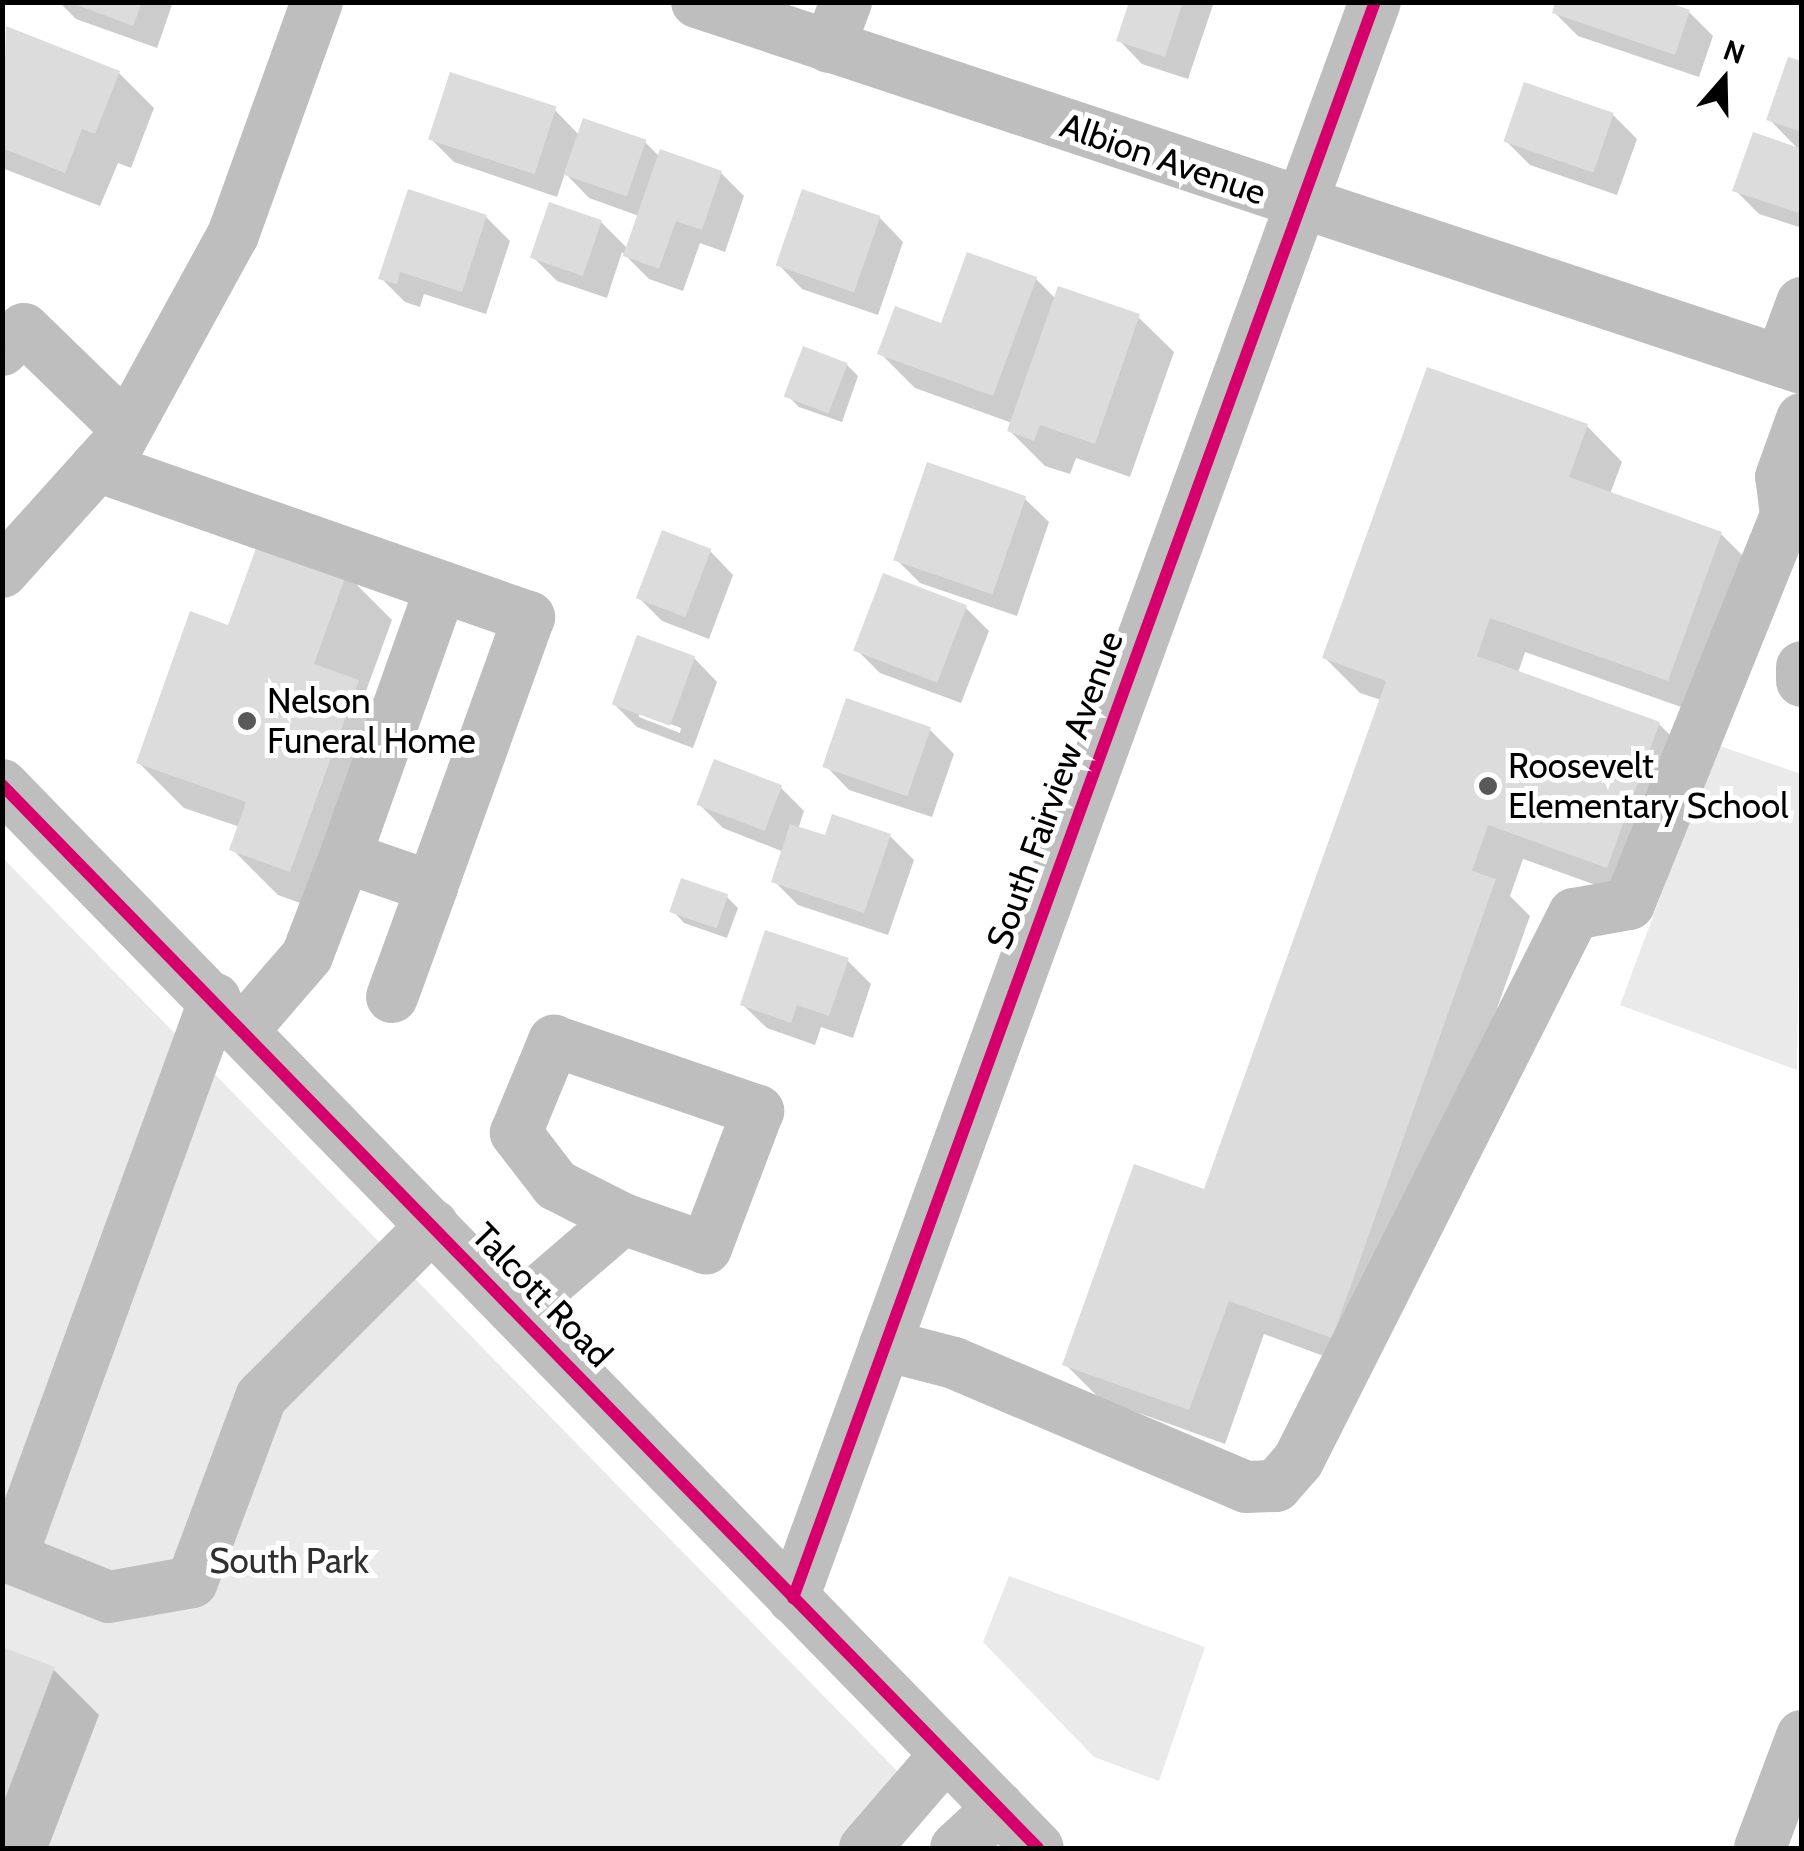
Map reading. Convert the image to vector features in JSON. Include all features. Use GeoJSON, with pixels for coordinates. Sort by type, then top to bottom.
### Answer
{"type":"FeatureCollection","features":[{"type":"Feature","properties":{"kind":"street"},"geometry":{"type":"LineString","coordinates":[[5,565],[112,447],[233,235],[318,2]]}},
{"type":"Feature","properties":{"kind":"street","name":"Albion Avenue"},"geometry":{"type":"LineString","coordinates":[[697,2],[837,25],[1300,205],[1791,364]]}},
{"type":"Feature","properties":{"kind":"street","name":"South Fairview Avenue"},"geometry":{"type":"LineString","coordinates":[[793,1598],[1374,2]]}},
{"type":"Feature","properties":{"kind":"street"},"geometry":{"type":"LineString","coordinates":[[1791,364],[1802,303]]}},
{"type":"Feature","properties":{"kind":"street"},"geometry":{"type":"LineString","coordinates":[[2,350],[24,329],[112,447],[441,587],[529,618],[392,997]]}},
{"type":"Feature","properties":{"kind":"street"},"geometry":{"type":"LineString","coordinates":[[884,1345],[954,1364],[1246,1487],[1276,1486],[1298,1461],[1574,914],[1629,904],[1786,515],[1782,476],[1802,419]]}},
{"type":"Feature","properties":{"kind":"street"},"geometry":{"type":"LineString","coordinates":[[432,1225],[262,1397],[192,1582],[109,1596],[11,1558],[229,1014],[307,956],[441,587]]}},
{"type":"Feature","properties":{"kind":"street"},"geometry":{"type":"LineString","coordinates":[[1802,668],[1802,681]]}},
{"type":"Feature","properties":{"kind":"street","name":"Talcott Road"},"geometry":{"type":"LineString","coordinates":[[2,785],[1038,1848]]}},
{"type":"Feature","properties":{"kind":"street"},"geometry":{"type":"LineString","coordinates":[[345,857],[432,887]]}},
{"type":"Feature","properties":{"kind":"street"},"geometry":{"type":"LineString","coordinates":[[554,1041],[758,1111],[706,1248],[623,1220],[556,1185],[516,1134],[554,1041]]}},
{"type":"Feature","properties":{"kind":"street"},"geometry":{"type":"LineString","coordinates":[[516,1310],[623,1220]]}},
{"type":"Feature","properties":{"kind":"street"},"geometry":{"type":"LineString","coordinates":[[1760,1848],[1802,1736]]}},
{"type":"Feature","properties":{"kind":"street"},"geometry":{"type":"LineString","coordinates":[[866,1848],[946,1754]]}},
{"type":"Feature","properties":{"kind":"street"},"geometry":{"type":"LineString","coordinates":[[956,1848],[999,1808]]}},
{"type":"Feature","properties":{"kind":"green space"},"geometry":{"type":"Polygon","coordinates":[[[1717,745],[1801,774],[1797,1070],[1620,1005],[1717,745]]]}},
{"type":"Feature","properties":{"kind":"green space","name":"South Park"},"geometry":{"type":"Polygon","coordinates":[[[3,858],[907,1781],[848,1848],[3,1848],[3,858]]]}},
{"type":"Feature","properties":{"kind":"green space"},"geometry":{"type":"Polygon","coordinates":[[[1009,1576],[1205,1647],[1159,1781],[1094,1757],[983,1642],[1009,1576]]]}},
{"type":"Feature","properties":{"kind":"building"},"geometry":{"type":"Polygon","coordinates":[[[69,2],[142,2],[133,26],[69,2]]]}},
{"type":"Feature","properties":{"kind":"building"},"geometry":{"type":"Polygon","coordinates":[[[1129,2],[1183,2],[1165,57],[1116,41],[1129,2]]]}},
{"type":"Feature","properties":{"kind":"building"},"geometry":{"type":"Polygon","coordinates":[[[1555,2],[1667,2],[1690,10],[1675,55],[1552,13],[1555,2]]]}},
{"type":"Feature","properties":{"kind":"building"},"geometry":{"type":"Polygon","coordinates":[[[6,26],[120,71],[95,134],[82,129],[65,173],[2,148],[6,26]]]}},
{"type":"Feature","properties":{"kind":"building"},"geometry":{"type":"Polygon","coordinates":[[[1788,57],[1802,61],[1802,132],[1766,120],[1788,57]]]}},
{"type":"Feature","properties":{"kind":"building"},"geometry":{"type":"Polygon","coordinates":[[[450,72],[557,107],[535,174],[428,140],[450,72]]]}},
{"type":"Feature","properties":{"kind":"building"},"geometry":{"type":"Polygon","coordinates":[[[1524,82],[1614,113],[1593,172],[1503,142],[1524,82]]]}},
{"type":"Feature","properties":{"kind":"building"},"geometry":{"type":"Polygon","coordinates":[[[583,118],[646,140],[627,197],[563,175],[583,118]]]}},
{"type":"Feature","properties":{"kind":"building"},"geometry":{"type":"Polygon","coordinates":[[[1753,132],[1802,149],[1799,213],[1732,191],[1753,132]]]}},
{"type":"Feature","properties":{"kind":"building"},"geometry":{"type":"Polygon","coordinates":[[[660,149],[722,171],[702,230],[676,221],[659,269],[623,256],[660,149]]]}},
{"type":"Feature","properties":{"kind":"building"},"geometry":{"type":"Polygon","coordinates":[[[408,189],[487,215],[462,292],[400,272],[397,284],[378,279],[408,189]]]}},
{"type":"Feature","properties":{"kind":"building"},"geometry":{"type":"Polygon","coordinates":[[[802,189],[880,216],[854,293],[776,266],[802,189]]]}},
{"type":"Feature","properties":{"kind":"building"},"geometry":{"type":"Polygon","coordinates":[[[549,202],[602,220],[583,276],[530,258],[549,202]]]}},
{"type":"Feature","properties":{"kind":"building"},"geometry":{"type":"Polygon","coordinates":[[[967,252],[1037,277],[993,396],[877,354],[895,306],[941,323],[967,252]]]}},
{"type":"Feature","properties":{"kind":"building"},"geometry":{"type":"Polygon","coordinates":[[[1058,286],[1140,314],[1095,444],[1040,425],[1034,441],[1007,431],[1058,286]]]}},
{"type":"Feature","properties":{"kind":"building"},"geometry":{"type":"Polygon","coordinates":[[[803,346],[848,363],[828,414],[784,396],[803,346]]]}},
{"type":"Feature","properties":{"kind":"building"},"geometry":{"type":"Polygon","coordinates":[[[1427,367],[1588,424],[1569,477],[1722,532],[1668,681],[1490,618],[1477,656],[1660,722],[1607,868],[1488,825],[1472,871],[1496,879],[1332,1338],[1229,1301],[1189,1410],[1062,1365],[1134,1164],[1204,1189],[1386,681],[1322,658],[1427,367]]]}},
{"type":"Feature","properties":{"kind":"building"},"geometry":{"type":"Polygon","coordinates":[[[927,462],[1026,496],[992,595],[893,560],[927,462]]]}},
{"type":"Feature","properties":{"kind":"building"},"geometry":{"type":"Polygon","coordinates":[[[662,530],[711,549],[685,617],[636,598],[662,530]]]}},
{"type":"Feature","properties":{"kind":"building","name":"Nelson Funeral Home"},"geometry":{"type":"Polygon","coordinates":[[[259,540],[347,572],[314,664],[359,680],[290,872],[229,850],[246,802],[136,763],[190,611],[228,625],[259,540]]]}},
{"type":"Feature","properties":{"kind":"building"},"geometry":{"type":"Polygon","coordinates":[[[883,573],[967,605],[937,683],[853,650],[883,573]]]}},
{"type":"Feature","properties":{"kind":"building"},"geometry":{"type":"Polygon","coordinates":[[[637,635],[695,656],[670,726],[612,705],[637,635]]]}},
{"type":"Feature","properties":{"kind":"building"},"geometry":{"type":"Polygon","coordinates":[[[846,698],[931,727],[907,796],[822,767],[846,698]]]}},
{"type":"Feature","properties":{"kind":"building"},"geometry":{"type":"Polygon","coordinates":[[[714,759],[782,785],[765,831],[696,805],[714,759]]]}},
{"type":"Feature","properties":{"kind":"building"},"geometry":{"type":"Polygon","coordinates":[[[832,814],[891,834],[864,913],[771,882],[790,824],[825,835],[832,814]]]}},
{"type":"Feature","properties":{"kind":"building"},"geometry":{"type":"Polygon","coordinates":[[[681,878],[728,894],[717,928],[669,912],[681,878]]]}},
{"type":"Feature","properties":{"kind":"building"},"geometry":{"type":"Polygon","coordinates":[[[765,930],[849,958],[829,1016],[797,1005],[791,1023],[740,1005],[765,930]]]}},
{"type":"Feature","properties":{"kind":"building"},"geometry":{"type":"Polygon","coordinates":[[[2,1647],[55,1667],[3,1804],[2,1804],[2,1647]]]}},
{"type":"Feature","properties":{"kind":"cycle path"},"geometry":{"type":"LineString","coordinates":[[793,1598],[1375,2]]}},
{"type":"Feature","properties":{"kind":"cycle path"},"geometry":{"type":"LineString","coordinates":[[2,785],[1038,1848]]}},
{"type":"Feature","properties":{"kind":"place","name":"Nelson Funeral Home"},"geometry":{"type":"Point","coordinates":[247,721]}},
{"type":"Feature","properties":{"kind":"place","name":"Roosevelt Elementary School"},"geometry":{"type":"Point","coordinates":[1488,786]}}]}
